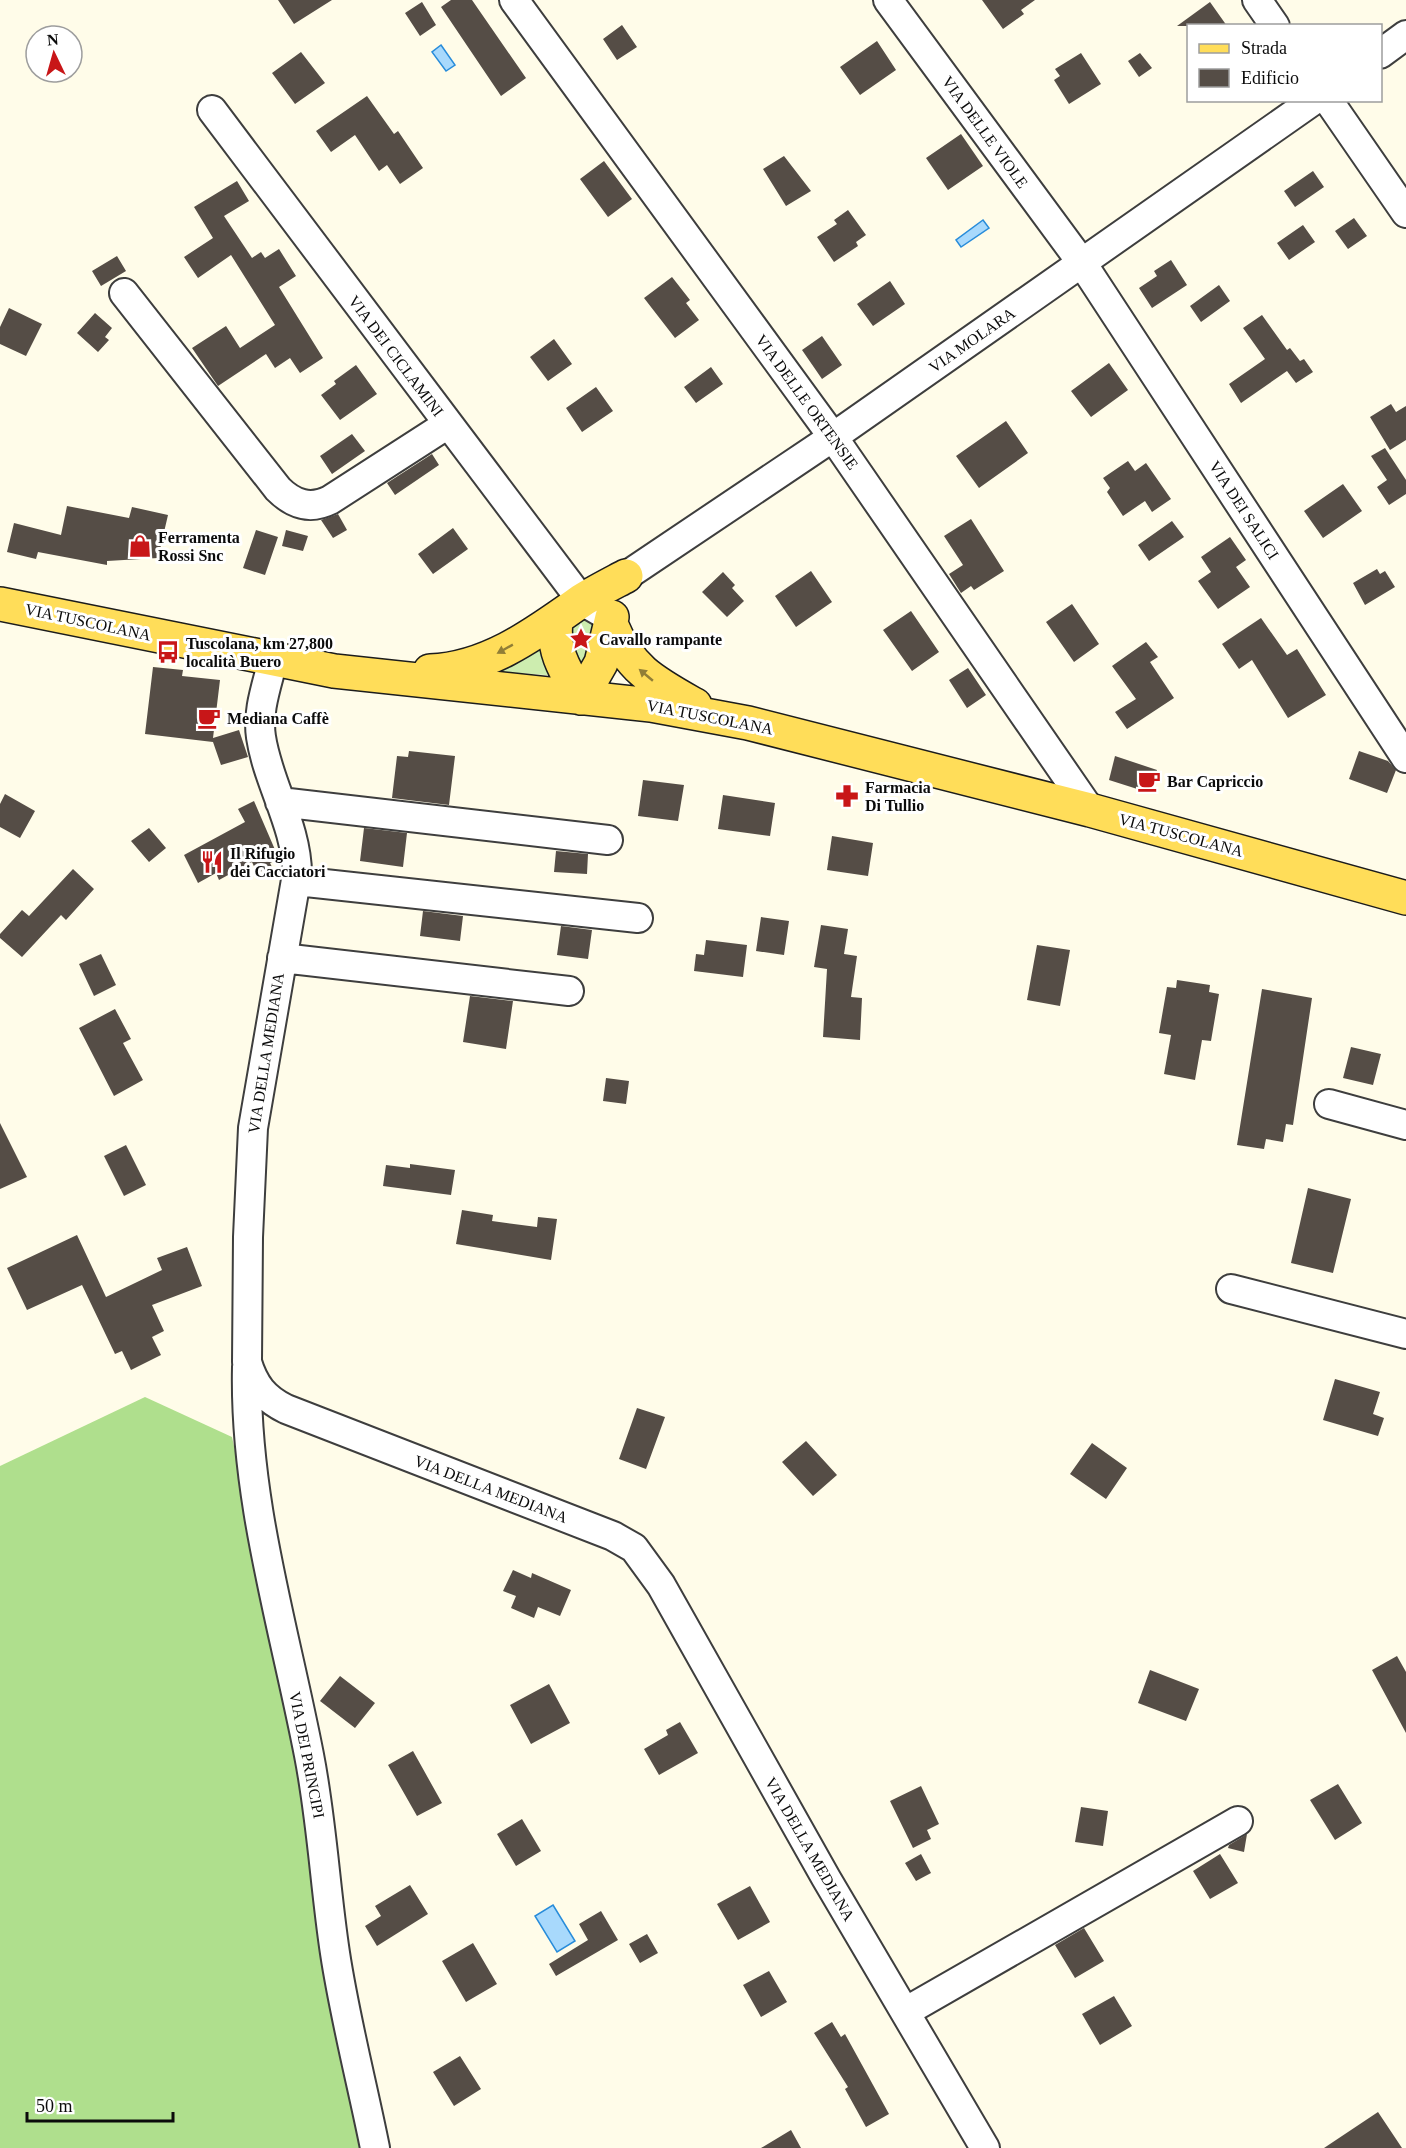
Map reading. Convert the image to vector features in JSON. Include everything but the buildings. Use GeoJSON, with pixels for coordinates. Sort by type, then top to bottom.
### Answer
{"type":"FeatureCollection","features":[{"type":"Feature","properties":{"kind":"main road"},"geometry":{"type":"LineString","coordinates":[[334,671],[434,671],[467,666],[491,657],[556,621],[582,601],[626,576]]}},
{"type":"Feature","properties":{"kind":"main road"},"geometry":{"type":"LineString","coordinates":[[581,698],[601,663],[610,624],[626,576]]}},
{"type":"Feature","properties":{"kind":"main road","name":"VIA TUSCOLANA"},"geometry":{"type":"LineString","coordinates":[[0,604],[334,671],[651,705],[714,716],[1090,810],[1406,898]]}},
{"type":"Feature","properties":{"kind":"main road"},"geometry":{"type":"LineString","coordinates":[[556,621],[557,655],[581,698]]}},
{"type":"Feature","properties":{"kind":"main road"},"geometry":{"type":"LineString","coordinates":[[610,624],[623,650],[644,674],[714,716]]}},
{"type":"Feature","properties":{"kind":"street","name":"VIA DELLE ORTENSIE"},"geometry":{"type":"LineString","coordinates":[[514,0],[833,437],[1090,810]]}},
{"type":"Feature","properties":{"kind":"street","name":"VIA DELLE VIOLE"},"geometry":{"type":"LineString","coordinates":[[888,0],[1082,263]]}},
{"type":"Feature","properties":{"kind":"street"},"geometry":{"type":"LineString","coordinates":[[1257,0],[1274,24]]}},
{"type":"Feature","properties":{"kind":"street"},"geometry":{"type":"LineString","coordinates":[[1382,53],[1406,35]]}},
{"type":"Feature","properties":{"kind":"street","name":"VIA MOLARA"},"geometry":{"type":"LineString","coordinates":[[626,576],[833,437],[1311,102]]}},
{"type":"Feature","properties":{"kind":"street"},"geometry":{"type":"LineString","coordinates":[[1329,102],[1406,213]]}},
{"type":"Feature","properties":{"kind":"street","name":"VIA DEI CICLAMINI"},"geometry":{"type":"LineString","coordinates":[[212,110],[582,601],[596,608],[610,624]]}},
{"type":"Feature","properties":{"kind":"street","name":"VIA DEI SALICI"},"geometry":{"type":"LineString","coordinates":[[1082,263],[1406,758]]}},
{"type":"Feature","properties":{"kind":"street"},"geometry":{"type":"LineString","coordinates":[[124,293],[278,489],[299,504],[319,505],[330,500],[448,424]]}},
{"type":"Feature","properties":{"kind":"street","name":"VIA DELLA MEDIANA"},"geometry":{"type":"LineString","coordinates":[[273,660],[261,714],[261,729],[263,747],[295,848],[297,881],[251,1148],[247,1362],[260,1391],[286,1409],[613,1536],[634,1548],[661,1585],[985,2148]]}},
{"type":"Feature","properties":{"kind":"street"},"geometry":{"type":"LineString","coordinates":[[280,802],[608,840]]}},
{"type":"Feature","properties":{"kind":"street"},"geometry":{"type":"LineString","coordinates":[[297,881],[638,918]]}},
{"type":"Feature","properties":{"kind":"street"},"geometry":{"type":"LineString","coordinates":[[282,958],[569,991]]}},
{"type":"Feature","properties":{"kind":"street"},"geometry":{"type":"LineString","coordinates":[[1329,1104],[1406,1125]]}},
{"type":"Feature","properties":{"kind":"street"},"geometry":{"type":"LineString","coordinates":[[1231,1289],[1406,1334]]}},
{"type":"Feature","properties":{"kind":"street","name":"VIA DEI PRINCIPI"},"geometry":{"type":"LineString","coordinates":[[247,1362],[247,1426],[260,1526],[310,1759],[323,1840],[337,1970],[375,2148]]}},
{"type":"Feature","properties":{"kind":"street"},"geometry":{"type":"LineString","coordinates":[[905,2012],[1238,1821]]}},
{"type":"Feature","properties":{"kind":"green space"},"geometry":{"type":"Polygon","coordinates":[[[590,612],[602,625],[581,676],[570,664],[570,621],[590,612]]]}},
{"type":"Feature","properties":{"kind":"green space"},"geometry":{"type":"Polygon","coordinates":[[[545,637],[560,676],[489,671],[545,637]]]}},
{"type":"Feature","properties":{"kind":"green space"},"geometry":{"type":"Polygon","coordinates":[[[145,1397],[232,1437],[384,2148],[0,2148],[0,1466],[145,1397]]]}},
{"type":"Feature","properties":{"kind":"water"},"geometry":{"type":"Polygon","coordinates":[[[441,45],[455,65],[446,71],[432,52],[441,45]]]}},
{"type":"Feature","properties":{"kind":"water"},"geometry":{"type":"Polygon","coordinates":[[[983,220],[989,228],[961,247],[956,240],[983,220]]]}},
{"type":"Feature","properties":{"kind":"water"},"geometry":{"type":"Polygon","coordinates":[[[553,1905],[575,1941],[557,1952],[535,1916],[553,1905]]]}},
{"type":"Feature","properties":{"kind":"place","name":"Ferramenta Rossi Snc"},"geometry":{"type":"Point","coordinates":[140,546]}},
{"type":"Feature","properties":{"kind":"place","name":"Cavallo rampante"},"geometry":{"type":"Point","coordinates":[581,639]}},
{"type":"Feature","properties":{"kind":"place","name":"Tuscolana, km 27,800 località Buero"},"geometry":{"type":"Point","coordinates":[168,652]}},
{"type":"Feature","properties":{"kind":"place","name":"Mediana Caffè"},"geometry":{"type":"Point","coordinates":[209,718]}},
{"type":"Feature","properties":{"kind":"place","name":"Bar Capriccio"},"geometry":{"type":"Point","coordinates":[1149,781]}},
{"type":"Feature","properties":{"kind":"place","name":"Farmacia Di Tullio"},"geometry":{"type":"Point","coordinates":[847,796]}},
{"type":"Feature","properties":{"kind":"place","name":"Il Rifugio dei Cacciatori"},"geometry":{"type":"Point","coordinates":[212,862]}}]}
